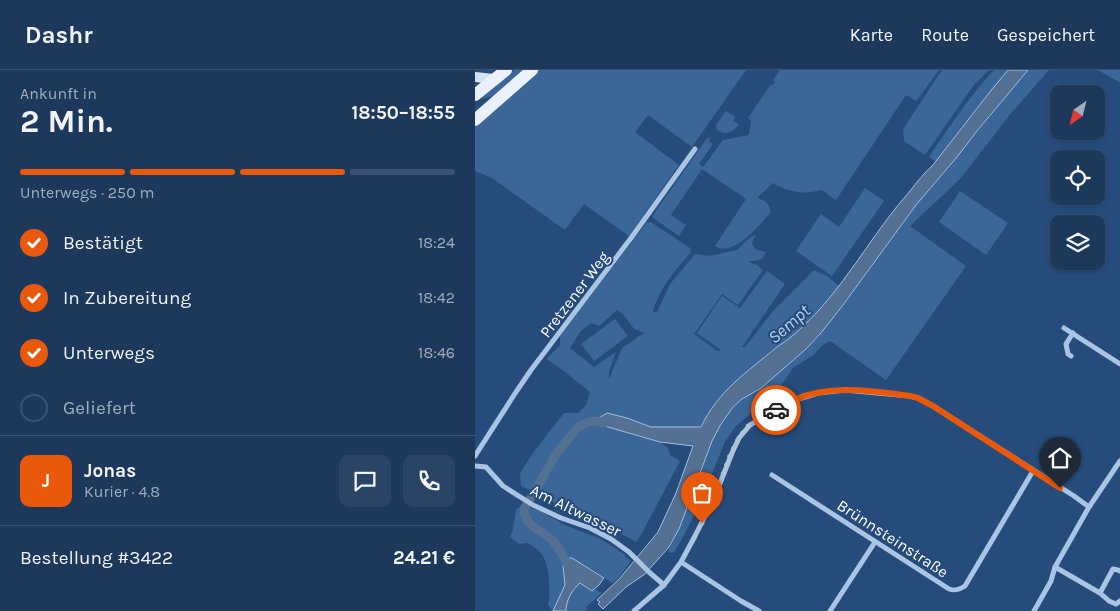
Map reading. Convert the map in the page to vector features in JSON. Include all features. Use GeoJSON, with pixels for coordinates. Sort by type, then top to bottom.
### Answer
{"type":"FeatureCollection","features":[{"type":"Feature","properties":{"kind":"main road"},"geometry":{"type":"LineString","coordinates":[[475,95],[506,70]]}},
{"type":"Feature","properties":{"kind":"main road"},"geometry":{"type":"LineString","coordinates":[[476,115],[532,70]]}},
{"type":"Feature","properties":{"kind":"main road"},"geometry":{"type":"LineString","coordinates":[[475,76],[494,79]]}},
{"type":"Feature","properties":{"kind":"street","name":"Pretzener Weg"},"geometry":{"type":"LineString","coordinates":[[475,456],[526,378],[695,149]]}},
{"type":"Feature","properties":{"kind":"street"},"geometry":{"type":"LineString","coordinates":[[1065,328],[1120,364]]}},
{"type":"Feature","properties":{"kind":"street"},"geometry":{"type":"LineString","coordinates":[[1071,356],[1068,354],[1066,344],[1073,333]]}},
{"type":"Feature","properties":{"kind":"street"},"geometry":{"type":"LineString","coordinates":[[634,611],[663,585],[681,562],[715,496],[731,453],[749,425],[795,400],[818,393],[845,390],[918,398],[1074,496],[1089,508]]}},
{"type":"Feature","properties":{"kind":"street"},"geometry":{"type":"LineString","coordinates":[[1034,611],[1051,581],[1055,567],[1089,508],[1120,461]]}},
{"type":"Feature","properties":{"kind":"street","name":"Am Altwasser"},"geometry":{"type":"LineString","coordinates":[[475,466],[486,467],[503,486],[522,499],[611,539],[624,548],[663,585]]}},
{"type":"Feature","properties":{"kind":"street","name":"Brünnsteinstraße"},"geometry":{"type":"LineString","coordinates":[[772,474],[875,542],[955,591],[965,586],[1033,471]]}},
{"type":"Feature","properties":{"kind":"street"},"geometry":{"type":"LineString","coordinates":[[830,611],[875,542]]}},
{"type":"Feature","properties":{"kind":"street"},"geometry":{"type":"LineString","coordinates":[[681,562],[759,611]]}},
{"type":"Feature","properties":{"kind":"street"},"geometry":{"type":"LineString","coordinates":[[1055,567],[1100,593],[1109,601],[1116,604],[1120,601]]}},
{"type":"Feature","properties":{"kind":"street"},"geometry":{"type":"LineString","coordinates":[[1100,593],[1113,570],[1120,571]]}},
{"type":"Feature","properties":{"kind":"shaded area"},"geometry":{"type":"Polygon","coordinates":[[[514,70],[524,70],[494,96],[482,99],[483,94],[514,70]]]}},
{"type":"Feature","properties":{"kind":"shaded area"},"geometry":{"type":"Polygon","coordinates":[[[539,70],[746,70],[692,147],[648,115],[635,132],[679,165],[629,236],[584,204],[565,230],[492,178],[475,171],[475,127],[539,70]]]}},
{"type":"Feature","properties":{"kind":"shaded area"},"geometry":{"type":"Polygon","coordinates":[[[780,70],[939,70],[916,101],[906,95],[836,200],[822,190],[796,192],[784,189],[773,183],[757,198],[766,202],[771,212],[761,224],[738,244],[722,248],[715,246],[746,199],[702,169],[671,215],[686,225],[679,236],[653,218],[653,215],[707,138],[712,137],[709,141],[713,144],[699,164],[703,167],[723,140],[749,135],[751,121],[748,118],[771,84],[772,86],[775,82],[773,80],[780,70]]]}},
{"type":"Feature","properties":{"kind":"shaded area"},"geometry":{"type":"Polygon","coordinates":[[[942,70],[989,70],[973,86],[925,155],[904,141],[903,129],[942,70]]]}},
{"type":"Feature","properties":{"kind":"shaded area"},"geometry":{"type":"Polygon","coordinates":[[[994,70],[1008,70],[936,162],[929,157],[968,101],[994,70]]]}},
{"type":"Feature","properties":{"kind":"shaded area"},"geometry":{"type":"Polygon","coordinates":[[[1008,70],[1028,70],[916,205],[821,333],[805,350],[761,388],[742,399],[733,407],[712,441],[679,529],[669,547],[645,574],[626,587],[603,609],[597,600],[620,578],[658,532],[676,493],[693,446],[660,442],[601,425],[594,421],[607,413],[651,427],[701,427],[716,403],[734,383],[805,325],[820,309],[898,205],[933,165],[1008,70]]]}},
{"type":"Feature","properties":{"kind":"shaded area"},"geometry":{"type":"Polygon","coordinates":[[[1028,70],[1049,70],[1012,112],[960,179],[910,226],[966,266],[886,380],[830,341],[824,344],[812,356],[793,368],[780,387],[766,400],[757,404],[748,416],[735,427],[725,442],[697,510],[681,541],[674,552],[668,551],[679,529],[712,441],[733,407],[742,399],[761,388],[805,350],[821,333],[916,205],[1028,70]]]}},
{"type":"Feature","properties":{"kind":"shaded area"},"geometry":{"type":"Polygon","coordinates":[[[1098,70],[1120,70],[1120,83],[1119,82],[1098,70]]]}},
{"type":"Feature","properties":{"kind":"shaded area"},"geometry":{"type":"Polygon","coordinates":[[[726,111],[735,117],[733,121],[739,124],[734,130],[727,133],[717,130],[716,125],[726,111]]]}},
{"type":"Feature","properties":{"kind":"shaded area"},"geometry":{"type":"Polygon","coordinates":[[[865,188],[884,201],[832,276],[796,251],[821,214],[839,227],[865,188]]]}},
{"type":"Feature","properties":{"kind":"shaded area"},"geometry":{"type":"Polygon","coordinates":[[[960,191],[1008,223],[986,255],[939,222],[960,191]]]}},
{"type":"Feature","properties":{"kind":"shaded area"},"geometry":{"type":"Polygon","coordinates":[[[647,222],[651,222],[690,248],[691,252],[663,288],[653,312],[657,312],[670,284],[695,254],[709,256],[737,250],[756,234],[752,243],[756,250],[766,252],[762,259],[748,262],[757,265],[763,270],[738,305],[722,294],[694,334],[717,351],[721,350],[697,333],[722,296],[740,308],[767,271],[785,284],[742,347],[745,347],[773,311],[814,270],[827,276],[839,286],[803,327],[744,374],[725,392],[708,414],[701,427],[651,427],[627,418],[601,425],[660,442],[668,448],[670,455],[680,461],[636,542],[600,522],[564,509],[521,486],[520,473],[535,450],[564,413],[578,413],[586,405],[590,392],[546,359],[560,345],[560,336],[647,222]],[[617,310],[599,326],[591,323],[580,332],[570,348],[594,367],[616,352],[610,369],[609,379],[622,348],[645,333],[634,329],[623,314],[617,310]]]}},
{"type":"Feature","properties":{"kind":"shaded area"},"geometry":{"type":"Polygon","coordinates":[[[615,319],[628,336],[594,361],[581,344],[615,319]]]}},
{"type":"Feature","properties":{"kind":"shaded area"},"geometry":{"type":"Polygon","coordinates":[[[522,506],[540,511],[565,525],[601,539],[631,561],[612,583],[572,559],[563,566],[565,585],[553,611],[548,605],[549,578],[544,558],[538,550],[528,543],[519,544],[510,537],[516,509],[522,506]]]}},
{"type":"Feature","properties":{"kind":"shaded area"},"geometry":{"type":"Polygon","coordinates":[[[566,558],[572,558],[604,578],[592,591],[580,583],[570,596],[566,611],[553,611],[565,585],[563,566],[566,558]]]}},
{"type":"Feature","properties":{"kind":"shaded area"},"geometry":{"type":"Polygon","coordinates":[[[580,583],[592,591],[595,589],[602,593],[584,611],[566,611],[570,596],[580,583]]]}},
{"type":"Feature","properties":{"kind":"waterway"},"geometry":{"type":"LineString","coordinates":[[570,569],[554,542],[527,520],[524,509],[557,453],[578,427],[594,421],[604,423]]}},
{"type":"Feature","properties":{"kind":"way so far"},"geometry":{"type":"LineString","coordinates":[[702,523],[739,438],[749,425],[776,410]]}},
{"type":"Feature","properties":{"kind":"route"},"geometry":{"type":"LineString","coordinates":[[776,410],[795,400],[818,393],[845,390],[918,398],[1060,488]]}},
{"type":"Feature","properties":{"kind":"water label","name":"Sempt"},"geometry":{"type":"Point","coordinates":[789,324]}}]}
